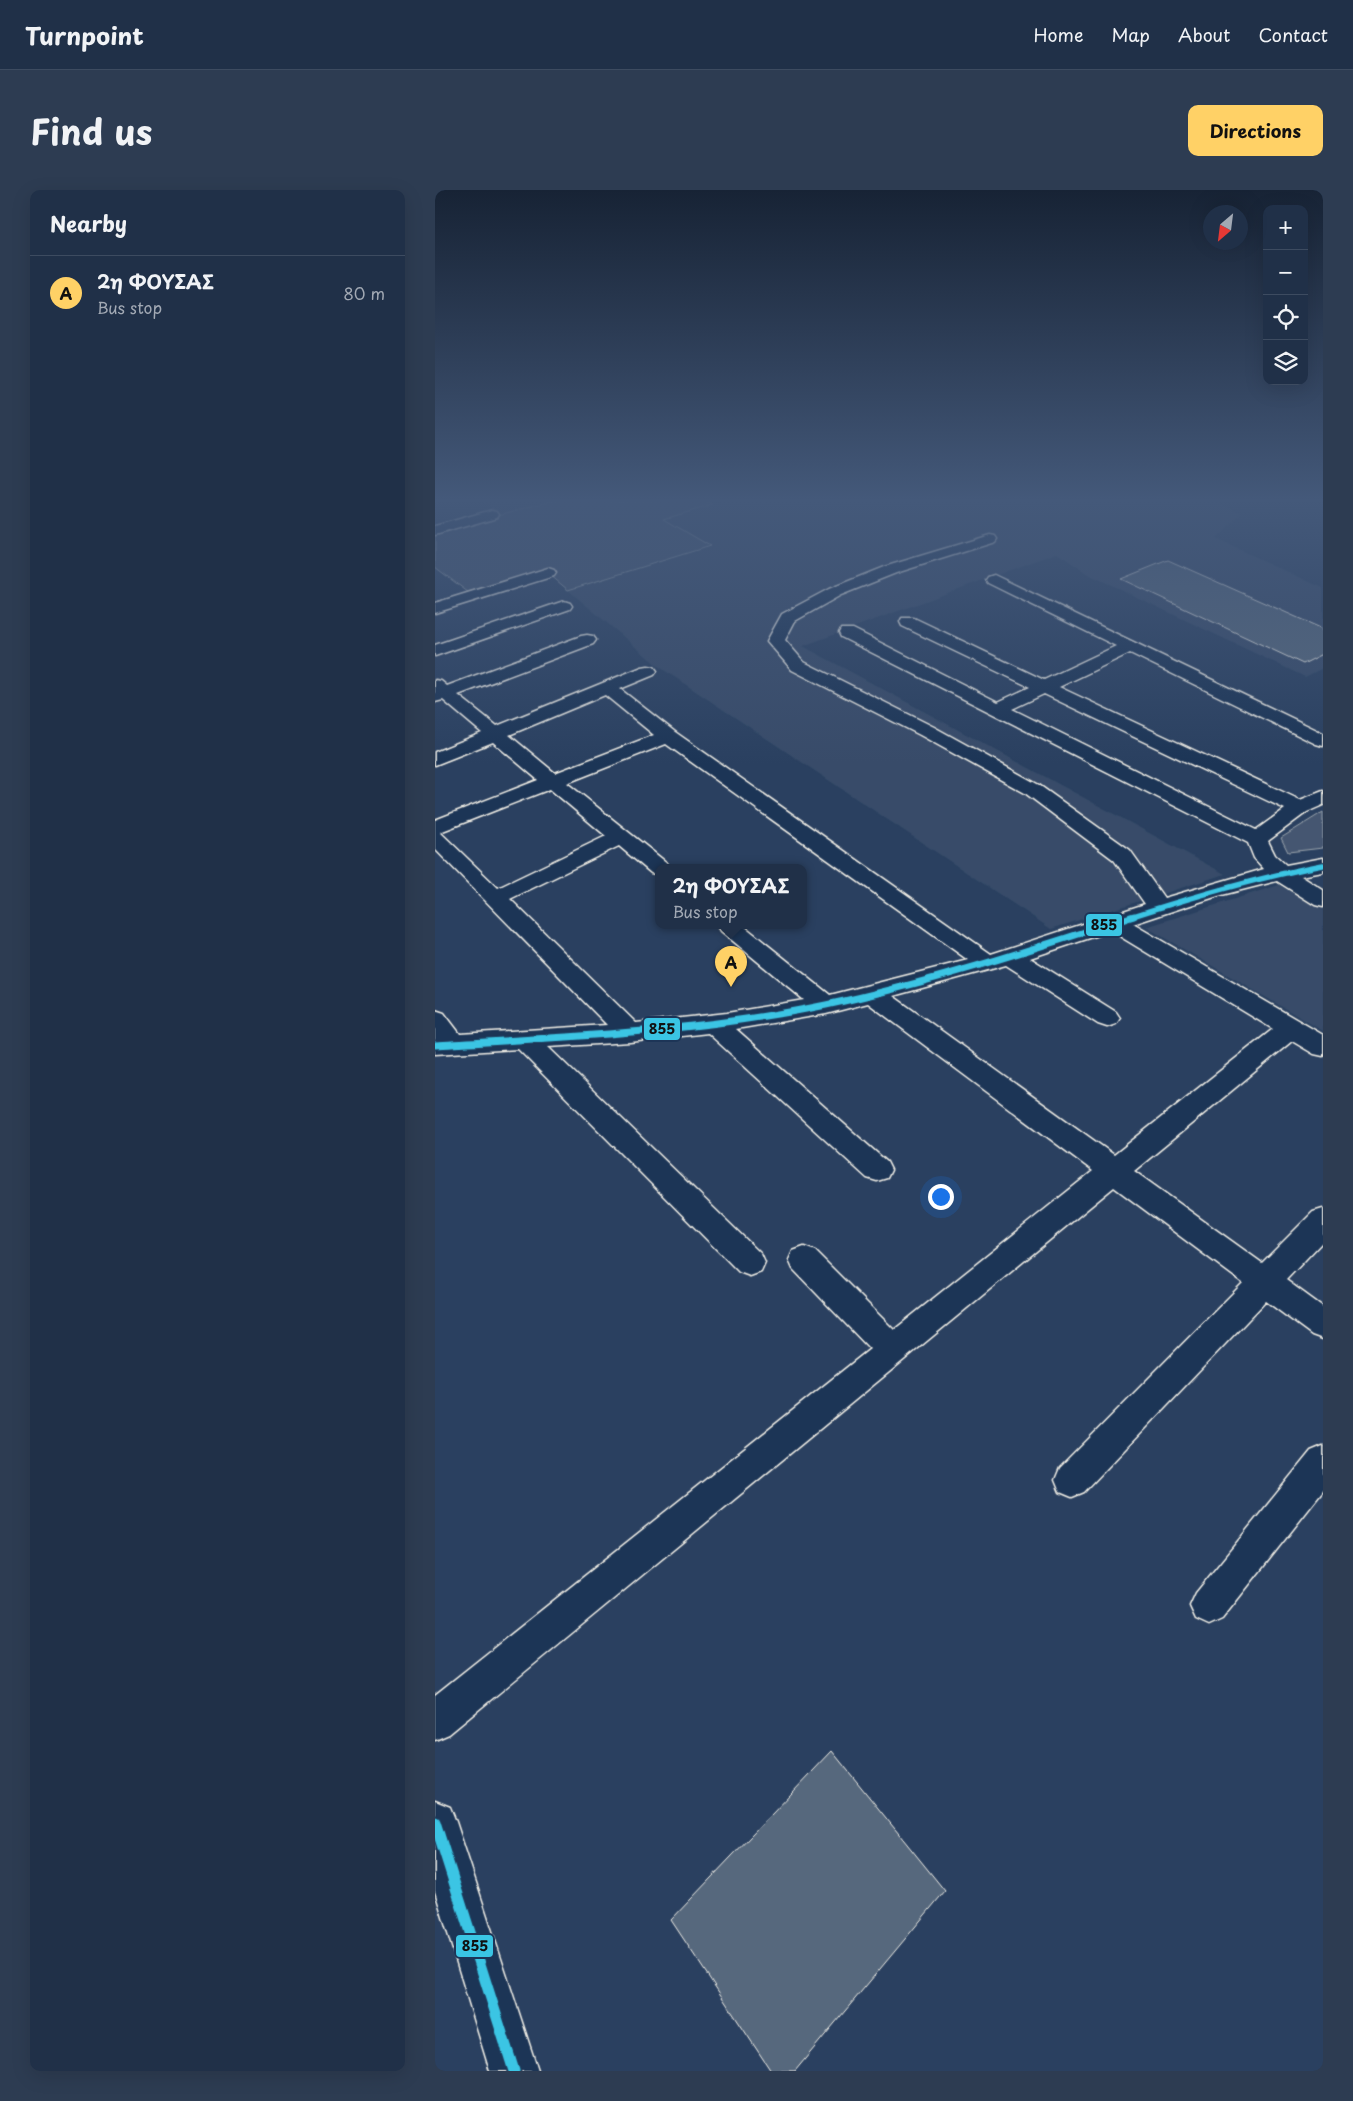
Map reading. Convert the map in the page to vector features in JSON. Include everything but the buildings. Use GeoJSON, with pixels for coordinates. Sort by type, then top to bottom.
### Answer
{"type":"FeatureCollection","features":[{"type":"Feature","properties":{"kind":"street"},"geometry":{"type":"LineString","coordinates":[[435,608],[500,588]]}},
{"type":"Feature","properties":{"kind":"street"},"geometry":{"type":"LineString","coordinates":[[846,588],[788,618],[776,641],[798,666],[927,731],[1032,789],[1122,855],[1159,908]]}},
{"type":"Feature","properties":{"kind":"street"},"geometry":{"type":"LineString","coordinates":[[1011,588],[1323,740]]}},
{"type":"Feature","properties":{"kind":"street"},"geometry":{"type":"LineString","coordinates":[[435,651],[564,606]]}},
{"type":"Feature","properties":{"kind":"street"},"geometry":{"type":"LineString","coordinates":[[908,622],[1300,808]]}},
{"type":"Feature","properties":{"kind":"street"},"geometry":{"type":"LineString","coordinates":[[847,633],[1257,840],[1265,858],[1281,873],[1323,900]]}},
{"type":"Feature","properties":{"kind":"street"},"geometry":{"type":"LineString","coordinates":[[438,692],[587,640]]}},
{"type":"Feature","properties":{"kind":"street"},"geometry":{"type":"LineString","coordinates":[[997,708],[1131,646]]}},
{"type":"Feature","properties":{"kind":"street"},"geometry":{"type":"LineString","coordinates":[[435,759],[648,672]]}},
{"type":"Feature","properties":{"kind":"street"},"geometry":{"type":"LineString","coordinates":[[607,688],[669,736],[998,959],[1107,1018]]}},
{"type":"Feature","properties":{"kind":"street"},"geometry":{"type":"LineString","coordinates":[[438,692],[495,734],[655,865]]}},
{"type":"Feature","properties":{"kind":"street"},"geometry":{"type":"LineString","coordinates":[[435,827],[669,736]]}},
{"type":"Feature","properties":{"kind":"street"},"geometry":{"type":"LineString","coordinates":[[1257,840],[1300,808],[1323,797]]}},
{"type":"Feature","properties":{"kind":"street"},"geometry":{"type":"LineString","coordinates":[[495,898],[621,837]]}},
{"type":"Feature","properties":{"kind":"street"},"geometry":{"type":"LineString","coordinates":[[435,838],[630,1033]]}},
{"type":"Feature","properties":{"kind":"street"},"geometry":{"type":"LineString","coordinates":[[435,1019],[444,1045],[630,1033],[713,1023],[826,1005],[998,959],[1210,891],[1281,873],[1323,865]]}},
{"type":"Feature","properties":{"kind":"street"},"geometry":{"type":"LineString","coordinates":[[1114,923],[1323,1047]]}},
{"type":"Feature","properties":{"kind":"street"},"geometry":{"type":"LineString","coordinates":[[733,929],[826,1005]]}},
{"type":"Feature","properties":{"kind":"street"},"geometry":{"type":"LineString","coordinates":[[872,993],[1323,1325]]}},
{"type":"Feature","properties":{"kind":"street"},"geometry":{"type":"LineString","coordinates":[[713,1023],[877,1170]]}},
{"type":"Feature","properties":{"kind":"street"},"geometry":{"type":"LineString","coordinates":[[435,1720],[1291,1028]]}},
{"type":"Feature","properties":{"kind":"street"},"geometry":{"type":"LineString","coordinates":[[525,1040],[751,1263]]}},
{"type":"Feature","properties":{"kind":"street"},"geometry":{"type":"LineString","coordinates":[[1072,1480],[1323,1221]]}},
{"type":"Feature","properties":{"kind":"street"},"geometry":{"type":"LineString","coordinates":[[804,1260],[893,1350]]}},
{"type":"Feature","properties":{"kind":"street"},"geometry":{"type":"LineString","coordinates":[[1209,1606],[1323,1463]]}},
{"type":"Feature","properties":{"kind":"street"},"geometry":{"type":"LineString","coordinates":[[435,1822],[514,2071]]}},
{"type":"Feature","properties":{"kind":"shaded area"},"geometry":{"type":"Polygon","coordinates":[[[462,588],[486,588],[469,593],[462,588]]]}},
{"type":"Feature","properties":{"kind":"shaded area"},"geometry":{"type":"Polygon","coordinates":[[[575,588],[962,588],[803,646],[1225,874],[1051,929],[658,666],[568,590],[575,588]]]}},
{"type":"Feature","properties":{"kind":"shaded area"},"geometry":{"type":"Polygon","coordinates":[[[1117,588],[1323,588],[1323,668],[1305,677],[1117,588]]]}},
{"type":"Feature","properties":{"kind":"shaded area"},"geometry":{"type":"Polygon","coordinates":[[[1323,812],[1323,848],[1288,852],[1281,838],[1323,812]]]}},
{"type":"Feature","properties":{"kind":"shaded area"},"geometry":{"type":"Polygon","coordinates":[[[1279,885],[1323,910],[1323,1031],[1146,927],[1279,885]]]}},
{"type":"Feature","properties":{"kind":"transit line","name":"855"},"geometry":{"type":"LineString","coordinates":[[435,1045],[630,1033],[727,1022],[826,1005],[988,963],[1210,891],[1265,876],[1323,865]]}},
{"type":"Feature","properties":{"kind":"transit line","name":"855"},"geometry":{"type":"LineString","coordinates":[[435,1822],[514,2071]]}},
{"type":"Feature","properties":{"kind":"place","name":"2η ΦΟΥΣΑΣ"},"geometry":{"type":"Point","coordinates":[731,987]}}]}
